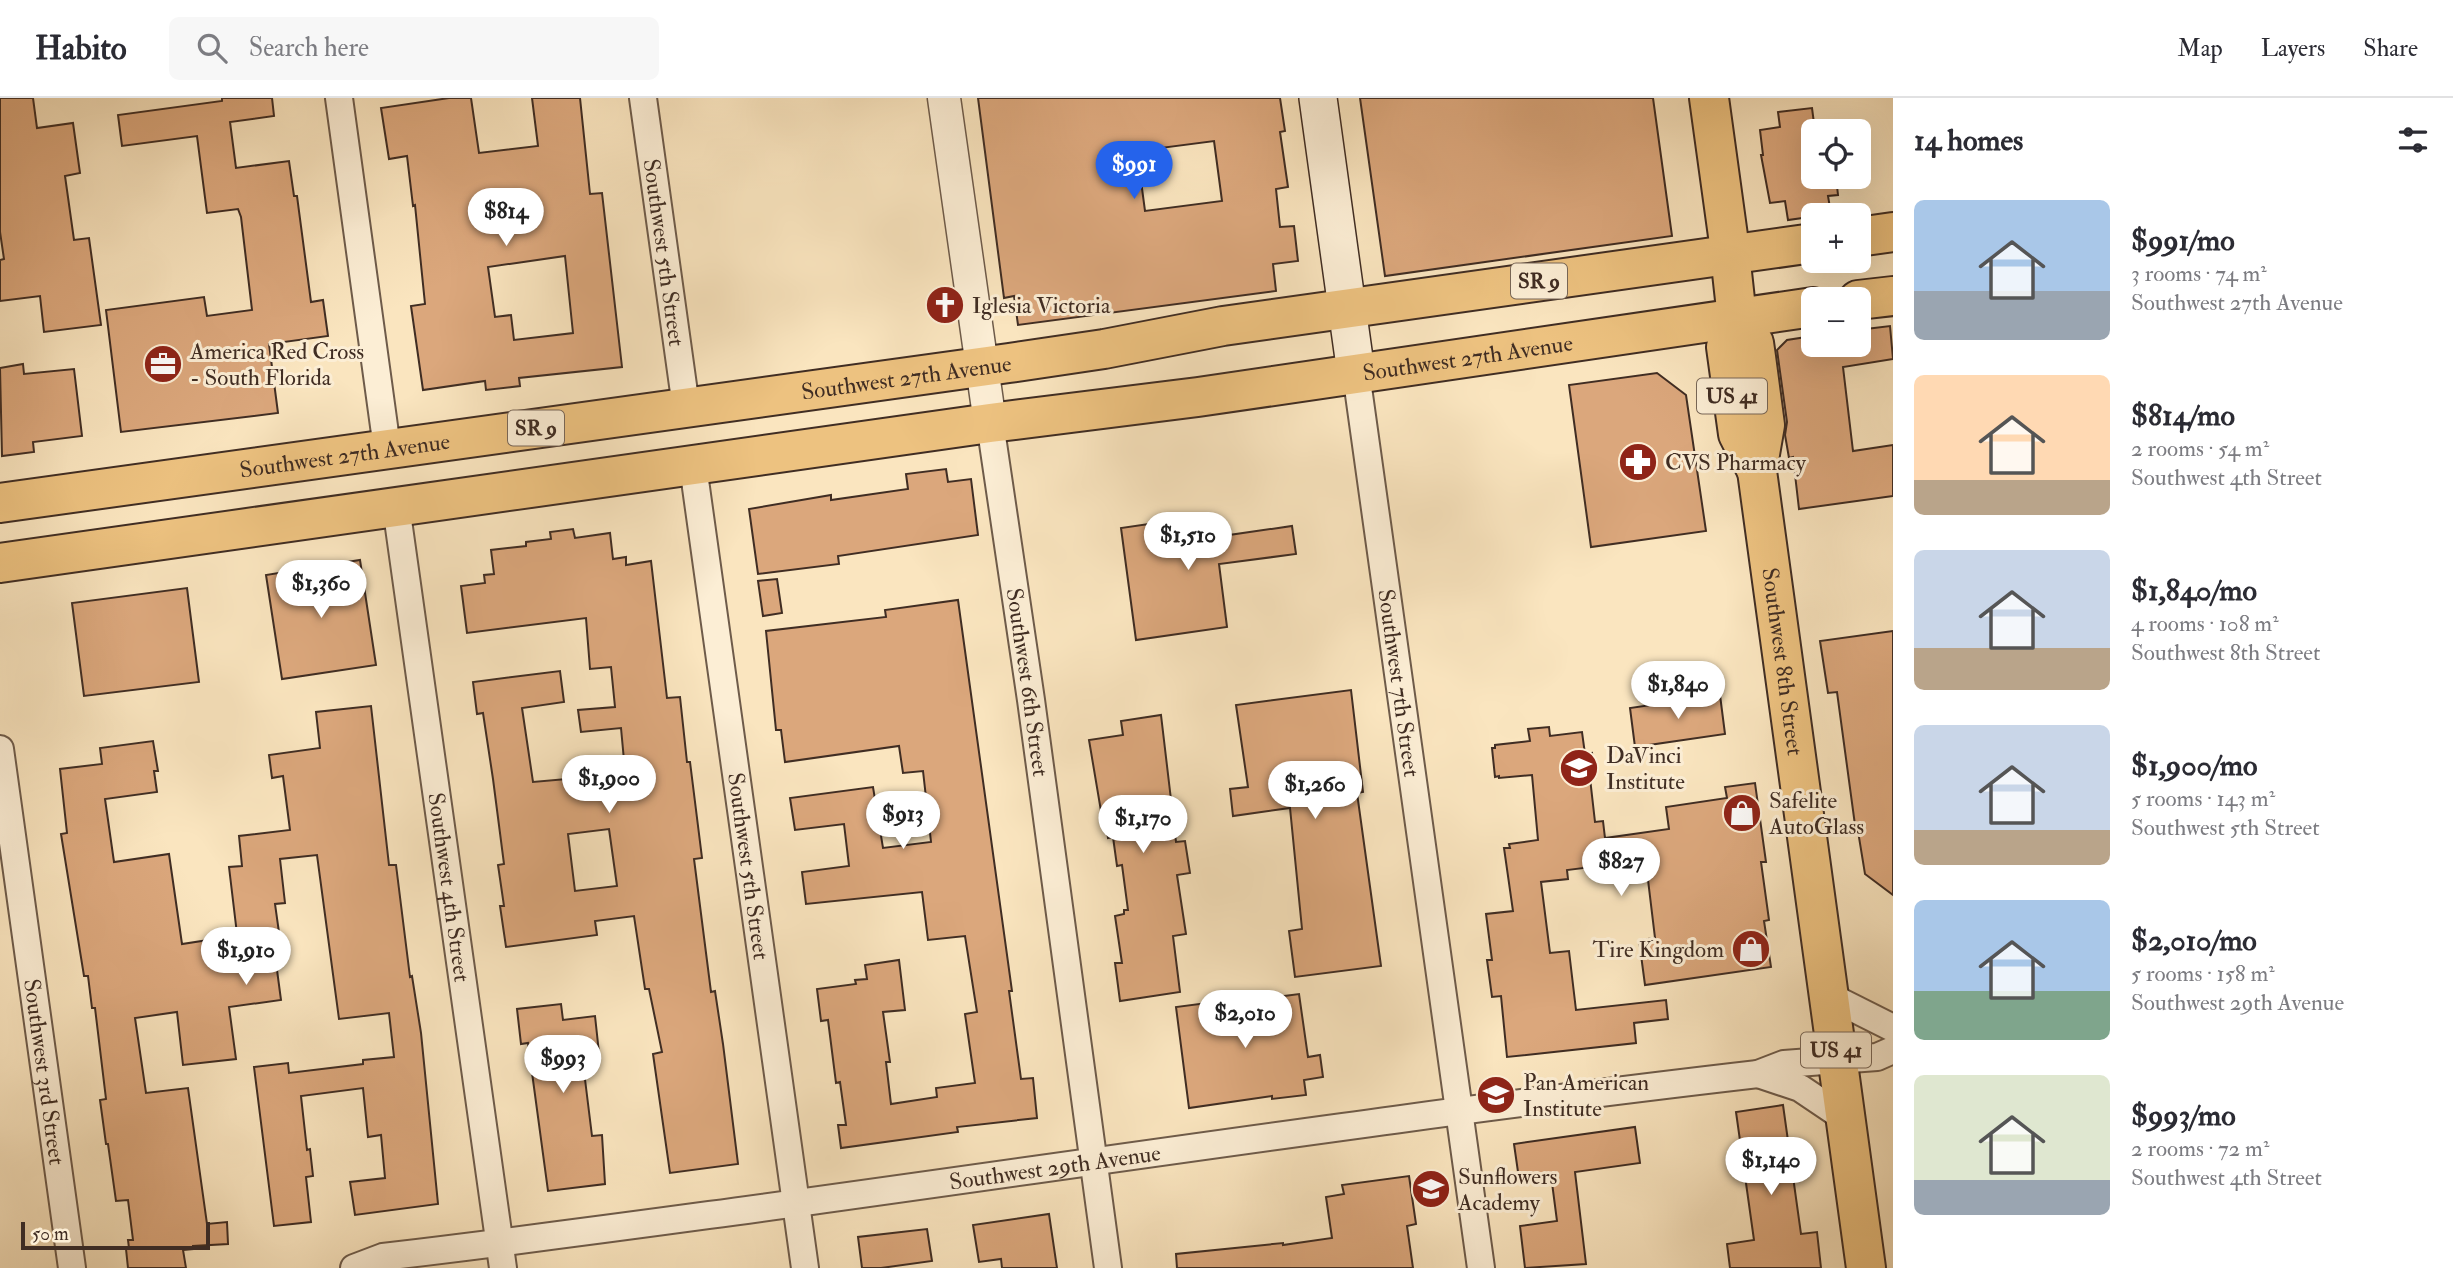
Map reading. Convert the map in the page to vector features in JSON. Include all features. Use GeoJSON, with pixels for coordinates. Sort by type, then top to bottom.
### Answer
{"type":"FeatureCollection","features":[{"type":"Feature","properties":{"kind":"main road","name":"Southwest 7th Street"},"geometry":{"type":"LineString","coordinates":[[1318,98],[1356,373]]}},
{"type":"Feature","properties":{"kind":"main road","name":"Southwest 8th Street"},"geometry":{"type":"LineString","coordinates":[[1709,98],[1737,318],[1754,343],[1764,412],[1765,425],[1757,471],[1866,1268]]}},
{"type":"Feature","properties":{"kind":"main road"},"geometry":{"type":"LineString","coordinates":[[1871,235],[1893,232]]}},
{"type":"Feature","properties":{"kind":"main road","name":"Southwest 27th Avenue"},"geometry":{"type":"LineString","coordinates":[[16,501],[981,367],[1104,349],[1223,326],[1801,245]]}},
{"type":"Feature","properties":{"kind":"main road"},"geometry":{"type":"LineString","coordinates":[[1871,299],[1893,296]]}},
{"type":"Feature","properties":{"kind":"main road","name":"Southwest 27th Avenue"},"geometry":{"type":"LineString","coordinates":[[0,563],[990,423],[1172,400],[1801,309]]}},
{"type":"Feature","properties":{"kind":"main road"},"geometry":{"type":"LineString","coordinates":[[638,473],[670,453],[682,429],[686,407]]}},
{"type":"Feature","properties":{"kind":"main road"},"geometry":{"type":"LineString","coordinates":[[332,515],[372,494],[386,469],[387,448]]}},
{"type":"Feature","properties":{"kind":"main road"},"geometry":{"type":"LineString","coordinates":[[0,528],[16,501]]}},
{"type":"Feature","properties":{"kind":"street"},"geometry":{"type":"LineString","coordinates":[[339,98],[387,448]]}},
{"type":"Feature","properties":{"kind":"street","name":"Southwest 5th Street"},"geometry":{"type":"LineString","coordinates":[[643,98],[686,407]]}},
{"type":"Feature","properties":{"kind":"street","name":"Southwest 6th Street"},"geometry":{"type":"LineString","coordinates":[[944,98],[1031,700],[1108,1268]]}},
{"type":"Feature","properties":{"kind":"street","name":"Southwest 7th Street"},"geometry":{"type":"LineString","coordinates":[[1356,373],[1480,1268]]}},
{"type":"Feature","properties":{"kind":"street","name":"Southwest 5th Street"},"geometry":{"type":"LineString","coordinates":[[693,466],[805,1268]]}},
{"type":"Feature","properties":{"kind":"street","name":"Southwest 4th Street"},"geometry":{"type":"LineString","coordinates":[[396,506],[501,1255]]}},
{"type":"Feature","properties":{"kind":"street","name":"Southwest 3rd Street"},"geometry":{"type":"LineString","coordinates":[[0,749],[72,1268]]}},
{"type":"Feature","properties":{"kind":"street"},"geometry":{"type":"LineString","coordinates":[[1827,995],[1893,1028]]}},
{"type":"Feature","properties":{"kind":"street","name":"Southwest 29th Avenue"},"geometry":{"type":"LineString","coordinates":[[354,1268],[383,1257],[501,1255],[796,1204],[1459,1111],[1758,1074],[1784,1064],[1877,1057],[1893,1050]]}},
{"type":"Feature","properties":{"kind":"street","name":"Southwest 29th Avenue"},"geometry":{"type":"LineString","coordinates":[[1758,1074],[1800,1088],[1846,1119]]}},
{"type":"Feature","properties":{"kind":"building"},"geometry":{"type":"Polygon","coordinates":[[[0,98],[33,98],[37,128],[73,123],[80,173],[65,176],[74,240],[89,238],[101,325],[44,332],[40,296],[0,301],[0,260],[4,259],[0,232],[0,98]]]}},
{"type":"Feature","properties":{"kind":"building"},"geometry":{"type":"Polygon","coordinates":[[[222,98],[272,98],[274,116],[230,122],[236,168],[289,161],[294,196],[297,196],[311,302],[323,300],[328,336],[269,344],[278,413],[121,432],[106,310],[204,297],[207,316],[252,310],[241,217],[238,209],[207,213],[197,136],[122,146],[118,115],[222,101],[222,98]]]}},
{"type":"Feature","properties":{"kind":"building"},"geometry":{"type":"Polygon","coordinates":[[[449,98],[471,98],[479,153],[538,146],[532,98],[580,98],[590,194],[602,193],[622,367],[519,378],[520,386],[486,390],[485,381],[423,390],[411,306],[425,304],[415,205],[413,206],[407,156],[389,159],[381,108],[449,98]],[[565,256],[488,267],[495,317],[511,315],[514,340],[573,333],[565,256]]]}},
{"type":"Feature","properties":{"kind":"building"},"geometry":{"type":"Polygon","coordinates":[[[978,98],[1280,98],[1285,131],[1280,132],[1288,187],[1276,189],[1280,227],[1294,226],[1298,261],[1273,264],[1276,291],[1018,325],[1014,296],[1004,298],[978,98]],[[1214,141],[1137,151],[1145,211],[1222,201],[1214,141]]]}},
{"type":"Feature","properties":{"kind":"building"},"geometry":{"type":"Polygon","coordinates":[[[1360,98],[1653,98],[1672,236],[1385,276],[1360,98]]]}},
{"type":"Feature","properties":{"kind":"building"},"geometry":{"type":"Polygon","coordinates":[[[1812,108],[1813,119],[1801,119],[1801,189],[1837,189],[1838,195],[1828,196],[1829,203],[1801,203],[1801,218],[1788,220],[1785,201],[1770,203],[1761,155],[1760,130],[1780,127],[1778,112],[1812,108]]]}},
{"type":"Feature","properties":{"kind":"building"},"geometry":{"type":"Polygon","coordinates":[[[1890,326],[1893,359],[1843,367],[1853,451],[1893,445],[1893,496],[1799,509],[1793,457],[1789,458],[1785,435],[1787,422],[1777,350],[1787,340],[1801,338],[1801,357],[1871,357],[1871,328],[1890,326]]]}},
{"type":"Feature","properties":{"kind":"building"},"geometry":{"type":"Polygon","coordinates":[[[23,364],[24,374],[74,369],[82,436],[33,442],[34,452],[2,456],[0,368],[23,364]]]}},
{"type":"Feature","properties":{"kind":"building"},"geometry":{"type":"Polygon","coordinates":[[[1657,373],[1686,395],[1706,531],[1591,547],[1569,385],[1657,373]]]}},
{"type":"Feature","properties":{"kind":"building"},"geometry":{"type":"Polygon","coordinates":[[[946,469],[948,482],[971,479],[978,535],[838,556],[839,564],[758,574],[749,509],[831,495],[831,500],[908,489],[906,474],[946,469]]]}},
{"type":"Feature","properties":{"kind":"building"},"geometry":{"type":"Polygon","coordinates":[[[1211,515],[1215,537],[1292,526],[1296,554],[1219,564],[1227,627],[1136,640],[1121,528],[1211,515]]]}},
{"type":"Feature","properties":{"kind":"building"},"geometry":{"type":"Polygon","coordinates":[[[573,529],[575,538],[610,533],[613,559],[626,557],[626,565],[651,561],[667,698],[680,697],[687,762],[690,762],[702,858],[694,859],[711,992],[715,991],[723,1044],[738,1164],[670,1173],[653,1054],[662,1052],[649,989],[645,989],[634,916],[595,921],[597,935],[506,947],[498,865],[504,864],[483,713],[477,714],[473,682],[560,671],[564,702],[522,708],[533,782],[601,776],[625,771],[621,728],[581,732],[578,710],[615,707],[611,667],[590,669],[586,618],[467,633],[461,586],[485,583],[484,575],[494,574],[491,550],[526,546],[526,542],[551,539],[550,532],[573,529]],[[609,829],[568,834],[575,891],[617,886],[609,829]]]}},
{"type":"Feature","properties":{"kind":"building"},"geometry":{"type":"Polygon","coordinates":[[[360,560],[376,665],[282,679],[266,575],[360,560]]]}},
{"type":"Feature","properties":{"kind":"building"},"geometry":{"type":"Polygon","coordinates":[[[777,579],[782,613],[763,616],[758,581],[777,579]]]}},
{"type":"Feature","properties":{"kind":"building"},"geometry":{"type":"Polygon","coordinates":[[[187,588],[199,682],[84,696],[72,603],[187,588]]]}},
{"type":"Feature","properties":{"kind":"building"},"geometry":{"type":"Polygon","coordinates":[[[958,600],[1012,991],[1009,991],[1021,1079],[1033,1078],[1037,1118],[957,1127],[958,1132],[841,1148],[838,1125],[846,1125],[840,1082],[836,1083],[828,1020],[821,1021],[817,989],[856,984],[855,980],[867,979],[865,965],[899,960],[905,1010],[883,1012],[890,1062],[886,1062],[891,1104],[937,1097],[936,1088],[975,1083],[965,1014],[977,1012],[965,936],[928,940],[922,892],[806,904],[802,872],[849,866],[844,824],[795,830],[790,798],[873,787],[883,848],[931,842],[923,771],[903,773],[899,746],[785,762],[781,730],[776,730],[766,631],[886,617],[885,610],[958,600]]]}},
{"type":"Feature","properties":{"kind":"building"},"geometry":{"type":"Polygon","coordinates":[[[1893,631],[1893,895],[1865,874],[1855,825],[1837,692],[1828,693],[1820,641],[1893,631]]]}},
{"type":"Feature","properties":{"kind":"building"},"geometry":{"type":"Polygon","coordinates":[[[1351,690],[1363,792],[1357,793],[1381,966],[1295,977],[1289,931],[1302,929],[1290,808],[1233,816],[1230,789],[1248,787],[1236,705],[1351,690]]]}},
{"type":"Feature","properties":{"kind":"building"},"geometry":{"type":"Polygon","coordinates":[[[1720,695],[1725,734],[1635,747],[1630,708],[1720,695]]]}},
{"type":"Feature","properties":{"kind":"building"},"geometry":{"type":"Polygon","coordinates":[[[371,706],[389,865],[396,865],[410,977],[412,976],[421,1033],[438,1204],[355,1215],[350,1182],[385,1178],[381,1135],[368,1137],[363,1088],[301,1096],[313,1176],[306,1177],[311,1222],[274,1226],[254,1067],[288,1063],[289,1073],[363,1064],[363,1060],[394,1057],[389,1013],[339,1019],[317,855],[280,859],[285,903],[275,904],[282,954],[275,955],[281,1000],[229,1007],[236,1059],[183,1065],[177,1012],[135,1018],[146,1093],[188,1088],[207,1224],[227,1222],[228,1244],[193,1246],[193,1249],[183,1250],[186,1268],[128,1268],[126,1249],[129,1248],[128,1240],[133,1240],[128,1200],[116,1201],[106,1144],[100,1100],[106,1099],[95,1008],[92,1008],[88,976],[84,976],[61,834],[67,833],[60,769],[102,764],[100,748],[153,741],[158,771],[154,771],[157,792],[105,799],[114,862],[169,854],[182,944],[234,936],[233,934],[237,934],[229,867],[242,866],[239,836],[290,830],[283,776],[272,778],[269,755],[320,748],[316,712],[371,706]]]}},
{"type":"Feature","properties":{"kind":"building"},"geometry":{"type":"Polygon","coordinates":[[[1161,715],[1176,842],[1185,841],[1190,873],[1177,875],[1186,934],[1173,936],[1180,992],[1120,1001],[1115,963],[1122,963],[1115,916],[1128,910],[1122,865],[1117,866],[1113,837],[1108,838],[1106,823],[1103,823],[1089,740],[1123,735],[1121,721],[1161,715]]]}},
{"type":"Feature","properties":{"kind":"building"},"geometry":{"type":"Polygon","coordinates":[[[1549,727],[1550,736],[1582,732],[1585,754],[1592,753],[1595,778],[1590,778],[1595,822],[1603,821],[1605,838],[1669,829],[1666,807],[1727,798],[1725,787],[1755,783],[1766,862],[1761,862],[1769,920],[1764,921],[1771,967],[1645,985],[1639,940],[1655,938],[1648,880],[1633,882],[1631,862],[1567,870],[1568,879],[1541,882],[1550,953],[1569,951],[1576,1010],[1666,1000],[1668,1019],[1634,1023],[1636,1043],[1507,1057],[1501,996],[1492,997],[1487,960],[1492,960],[1486,914],[1513,911],[1504,848],[1510,848],[1509,844],[1538,840],[1532,775],[1495,777],[1492,748],[1495,748],[1495,745],[1530,741],[1528,729],[1549,727]]]}},
{"type":"Feature","properties":{"kind":"building"},"geometry":{"type":"Polygon","coordinates":[[[1299,994],[1308,1057],[1320,1055],[1323,1077],[1304,1080],[1306,1095],[1272,1099],[1272,1096],[1189,1108],[1176,1007],[1299,994]]]}},
{"type":"Feature","properties":{"kind":"building"},"geometry":{"type":"Polygon","coordinates":[[[561,1004],[563,1020],[595,1016],[599,1053],[582,1055],[592,1136],[602,1135],[605,1184],[548,1191],[528,1043],[521,1044],[517,1009],[561,1004]]]}},
{"type":"Feature","properties":{"kind":"building"},"geometry":{"type":"Polygon","coordinates":[[[1783,1105],[1801,1234],[1817,1232],[1821,1268],[1730,1268],[1727,1244],[1754,1240],[1736,1112],[1783,1105]]]}},
{"type":"Feature","properties":{"kind":"building"},"geometry":{"type":"Polygon","coordinates":[[[1635,1127],[1640,1163],[1575,1172],[1586,1264],[1525,1268],[1520,1226],[1557,1221],[1551,1175],[1519,1179],[1514,1144],[1635,1127]]]}},
{"type":"Feature","properties":{"kind":"building"},"geometry":{"type":"Polygon","coordinates":[[[1409,1176],[1416,1224],[1407,1226],[1413,1268],[1177,1268],[1176,1254],[1332,1238],[1326,1197],[1344,1194],[1342,1185],[1409,1176]]]}},
{"type":"Feature","properties":{"kind":"building"},"geometry":{"type":"Polygon","coordinates":[[[1049,1214],[1057,1268],[1002,1268],[1001,1259],[979,1262],[973,1225],[1049,1214]]]}},
{"type":"Feature","properties":{"kind":"building"},"geometry":{"type":"Polygon","coordinates":[[[927,1229],[932,1261],[862,1268],[858,1237],[927,1229]]]}},
{"type":"Feature","properties":{"kind":"place","name":"Iglesia Victoria"},"geometry":{"type":"Point","coordinates":[945,305]}},
{"type":"Feature","properties":{"kind":"place","name":"America Red Cross - South Florida"},"geometry":{"type":"Point","coordinates":[163,364]}},
{"type":"Feature","properties":{"kind":"place","name":"CVS Pharmacy"},"geometry":{"type":"Point","coordinates":[1638,462]}},
{"type":"Feature","properties":{"kind":"place","name":"DaVinci Institute"},"geometry":{"type":"Point","coordinates":[1579,768]}},
{"type":"Feature","properties":{"kind":"place","name":"Safelite AutoGlass"},"geometry":{"type":"Point","coordinates":[1742,813]}},
{"type":"Feature","properties":{"kind":"place","name":"Tire Kingdom"},"geometry":{"type":"Point","coordinates":[1751,949]}},
{"type":"Feature","properties":{"kind":"place","name":"Pan American Institute"},"geometry":{"type":"Point","coordinates":[1496,1095]}},
{"type":"Feature","properties":{"kind":"place","name":"Sunflowers Academy"},"geometry":{"type":"Point","coordinates":[1431,1189]}}]}
